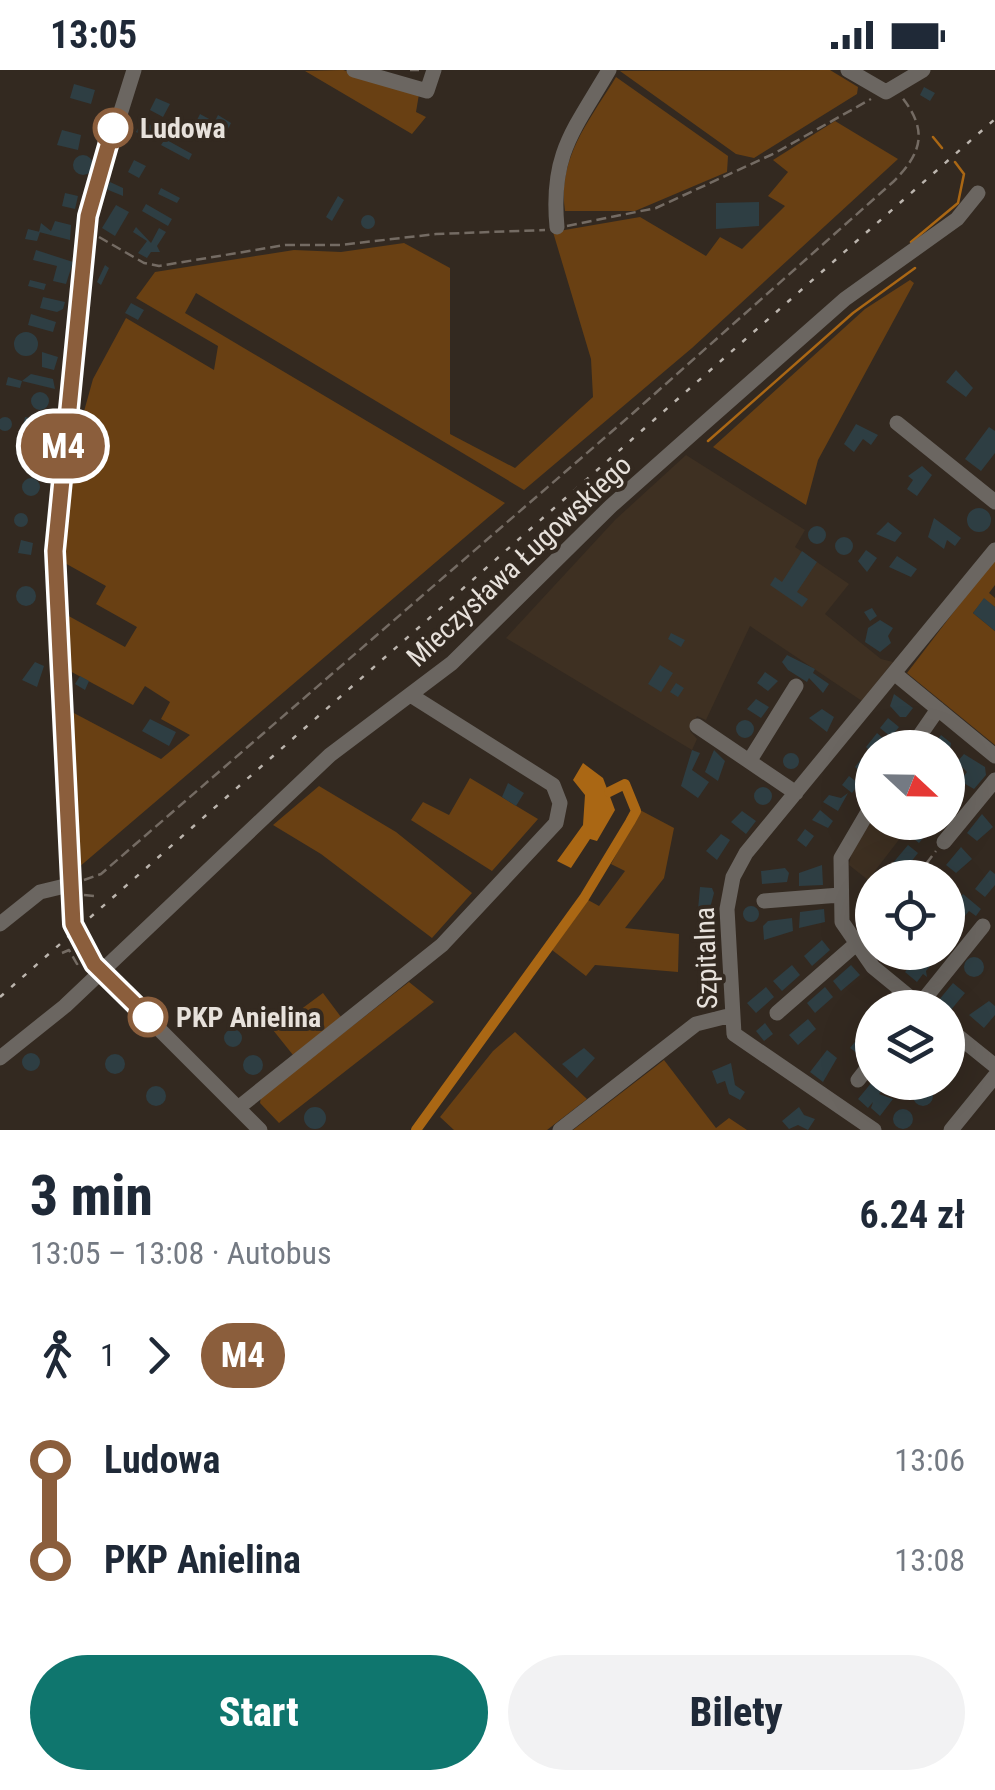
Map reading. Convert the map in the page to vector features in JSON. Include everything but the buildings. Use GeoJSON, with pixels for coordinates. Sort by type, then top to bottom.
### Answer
{"type":"FeatureCollection","features":[{"type":"Feature","properties":{"kind":"street"},"geometry":{"type":"LineString","coordinates":[[134,70],[94,183],[55,551],[74,928],[100,972],[260,1130]]}},
{"type":"Feature","properties":{"kind":"street"},"geometry":{"type":"LineString","coordinates":[[354,70],[427,91],[434,70]]}},
{"type":"Feature","properties":{"kind":"street"},"geometry":{"type":"LineString","coordinates":[[557,227],[554,184],[559,160],[609,70]]}},
{"type":"Feature","properties":{"kind":"street"},"geometry":{"type":"LineString","coordinates":[[848,70],[892,89],[923,70]]}},
{"type":"Feature","properties":{"kind":"street","name":"Mieczysława Ługowskiego"},"geometry":{"type":"LineString","coordinates":[[0,1058],[100,972],[330,754],[412,696],[624,494],[845,299],[965,212],[978,193]]}},
{"type":"Feature","properties":{"kind":"street"},"geometry":{"type":"LineString","coordinates":[[897,422],[995,502]]}},
{"type":"Feature","properties":{"kind":"street","name":"Szpitalna"},"geometry":{"type":"LineString","coordinates":[[874,1130],[734,1034],[727,909],[734,877],[746,853],[995,550]]}},
{"type":"Feature","properties":{"kind":"street"},"geometry":{"type":"LineString","coordinates":[[894,673],[995,756]]}},
{"type":"Feature","properties":{"kind":"street"},"geometry":{"type":"LineString","coordinates":[[750,760],[796,686]]}},
{"type":"Feature","properties":{"kind":"street"},"geometry":{"type":"LineString","coordinates":[[238,1108],[425,960],[550,832],[560,803],[553,785],[412,696]]}},
{"type":"Feature","properties":{"kind":"street"},"geometry":{"type":"LineString","coordinates":[[923,730],[938,709]]}},
{"type":"Feature","properties":{"kind":"street"},"geometry":{"type":"LineString","coordinates":[[697,726],[796,793]]}},
{"type":"Feature","properties":{"kind":"street"},"geometry":{"type":"LineString","coordinates":[[944,842],[995,780]]}},
{"type":"Feature","properties":{"kind":"street"},"geometry":{"type":"LineString","coordinates":[[776,1013],[855,946],[842,922],[840,895],[844,851],[855,833]]}},
{"type":"Feature","properties":{"kind":"street"},"geometry":{"type":"LineString","coordinates":[[0,924],[40,892],[69,885]]}},
{"type":"Feature","properties":{"kind":"street"},"geometry":{"type":"LineString","coordinates":[[764,901],[840,895]]}},
{"type":"Feature","properties":{"kind":"street"},"geometry":{"type":"LineString","coordinates":[[933,990],[983,926]]}},
{"type":"Feature","properties":{"kind":"street"},"geometry":{"type":"LineString","coordinates":[[877,970],[900,990]]}},
{"type":"Feature","properties":{"kind":"street"},"geometry":{"type":"LineString","coordinates":[[560,1130],[696,1024],[732,1015]]}},
{"type":"Feature","properties":{"kind":"street"},"geometry":{"type":"LineString","coordinates":[[965,1042],[995,1066]]}},
{"type":"Feature","properties":{"kind":"street"},"geometry":{"type":"LineString","coordinates":[[950,1130],[995,1076]]}},
{"type":"Feature","properties":{"kind":"path"},"geometry":{"type":"LineString","coordinates":[[410,70],[419,70]]}},
{"type":"Feature","properties":{"kind":"path"},"geometry":{"type":"LineString","coordinates":[[87,232],[152,266],[285,245],[340,245],[511,230],[531,234],[656,208],[775,153],[892,89],[916,114],[919,148],[907,168],[632,414],[101,874],[76,884],[84,898],[94,896]]}},
{"type":"Feature","properties":{"kind":"path"},"geometry":{"type":"LineString","coordinates":[[306,694],[312,702]]}},
{"type":"Feature","properties":{"kind":"path"},"geometry":{"type":"LineString","coordinates":[[930,860],[944,842]]}},
{"type":"Feature","properties":{"kind":"path"},"geometry":{"type":"LineString","coordinates":[[62,953],[69,950],[76,964],[81,961]]}},
{"type":"Feature","properties":{"kind":"shaded area"},"geometry":{"type":"Polygon","coordinates":[[[343,70],[419,94],[416,112],[426,117],[412,134],[305,71],[343,70]]]}},
{"type":"Feature","properties":{"kind":"shaded area"},"geometry":{"type":"Polygon","coordinates":[[[830,70],[858,87],[857,94],[754,158],[736,154],[620,71],[830,70]]]}},
{"type":"Feature","properties":{"kind":"shaded area"},"geometry":{"type":"Polygon","coordinates":[[[616,77],[728,156],[727,172],[635,211],[565,211],[566,174],[571,157],[586,124],[616,77]]]}},
{"type":"Feature","properties":{"kind":"shaded area"},"geometry":{"type":"Polygon","coordinates":[[[835,121],[898,159],[692,348],[524,490],[196,293],[185,313],[505,503],[78,868],[70,711],[161,759],[190,735],[161,719],[170,702],[145,686],[133,705],[68,670],[65,614],[125,647],[137,627],[96,604],[106,586],[63,562],[68,469],[93,379],[126,318],[214,370],[218,346],[136,298],[155,272],[294,250],[341,252],[404,243],[450,268],[450,434],[515,468],[593,397],[591,359],[553,232],[640,217],[706,256],[720,237],[742,249],[785,206],[768,196],[788,172],[773,160],[835,121]]]}},
{"type":"Feature","properties":{"kind":"shaded area"},"geometry":{"type":"Polygon","coordinates":[[[910,280],[914,283],[818,460],[806,505],[713,447],[865,309],[910,280]]]}},
{"type":"Feature","properties":{"kind":"shaded area"},"geometry":{"type":"Polygon","coordinates":[[[686,455],[805,530],[795,547],[849,584],[825,614],[881,659],[893,662],[862,701],[750,626],[706,720],[697,716],[694,722],[690,731],[697,739],[692,750],[506,638],[615,520],[686,455]]]}},
{"type":"Feature","properties":{"kind":"shaded area"},"geometry":{"type":"Polygon","coordinates":[[[995,558],[995,585],[989,593],[995,598],[995,607],[984,599],[973,613],[995,631],[995,745],[907,673],[995,558]]]}},
{"type":"Feature","properties":{"kind":"shaded area"},"geometry":{"type":"Polygon","coordinates":[[[583,763],[603,778],[615,810],[597,841],[590,839],[571,868],[557,861],[583,825],[585,795],[573,780],[583,763]]]}},
{"type":"Feature","properties":{"kind":"shaded area"},"geometry":{"type":"Polygon","coordinates":[[[470,778],[538,819],[492,871],[411,820],[423,802],[449,815],[470,778]]]}},
{"type":"Feature","properties":{"kind":"shaded area"},"geometry":{"type":"Polygon","coordinates":[[[319,786],[396,832],[472,893],[432,938],[321,854],[273,825],[319,786]]]}},
{"type":"Feature","properties":{"kind":"shaded area"},"geometry":{"type":"Polygon","coordinates":[[[640,810],[674,828],[664,878],[625,928],[679,934],[678,972],[595,965],[586,976],[552,950],[588,900],[599,906],[625,871],[611,864],[640,810]]]}},
{"type":"Feature","properties":{"kind":"shaded area"},"geometry":{"type":"Polygon","coordinates":[[[859,840],[899,840],[883,860],[855,860],[855,870],[849,865],[859,840]]]}},
{"type":"Feature","properties":{"kind":"shaded area"},"geometry":{"type":"Polygon","coordinates":[[[409,982],[434,1002],[279,1123],[260,1103],[261,1097],[409,982]]]}},
{"type":"Feature","properties":{"kind":"shaded area"},"geometry":{"type":"Polygon","coordinates":[[[323,993],[341,1017],[293,1055],[273,1030],[323,993]]]}},
{"type":"Feature","properties":{"kind":"shaded area"},"geometry":{"type":"Polygon","coordinates":[[[515,1032],[587,1099],[547,1130],[454,1130],[440,1117],[493,1051],[515,1032]]]}},
{"type":"Feature","properties":{"kind":"shaded area"},"geometry":{"type":"Polygon","coordinates":[[[664,1060],[716,1128],[729,1118],[747,1130],[573,1130],[664,1060]]]}},
{"type":"Feature","properties":{"kind":"waterway"},"geometry":{"type":"LineString","coordinates":[[933,137],[942,148]]}},
{"type":"Feature","properties":{"kind":"waterway"},"geometry":{"type":"LineString","coordinates":[[911,242],[958,203],[964,174],[955,162]]}},
{"type":"Feature","properties":{"kind":"waterway"},"geometry":{"type":"LineString","coordinates":[[708,441],[853,313],[915,268]]}},
{"type":"Feature","properties":{"kind":"waterway"},"geometry":{"type":"LineString","coordinates":[[416,1130],[584,898],[630,822],[636,811],[625,784],[609,792]]}},
{"type":"Feature","properties":{"kind":"railway"},"geometry":{"type":"LineString","coordinates":[[0,997],[995,119]]}},
{"type":"Feature","properties":{"kind":"bus line","name":"M4"},"geometry":{"type":"LineString","coordinates":[[113,128],[94,183],[88,216],[59,492],[56,583],[73,924],[84,952],[148,1017]]}},
{"type":"Feature","properties":{"kind":"place","name":"Ludowa"},"geometry":{"type":"Point","coordinates":[113,128]}},
{"type":"Feature","properties":{"kind":"place","name":"PKP Anielina"},"geometry":{"type":"Point","coordinates":[148,1017]}}]}
